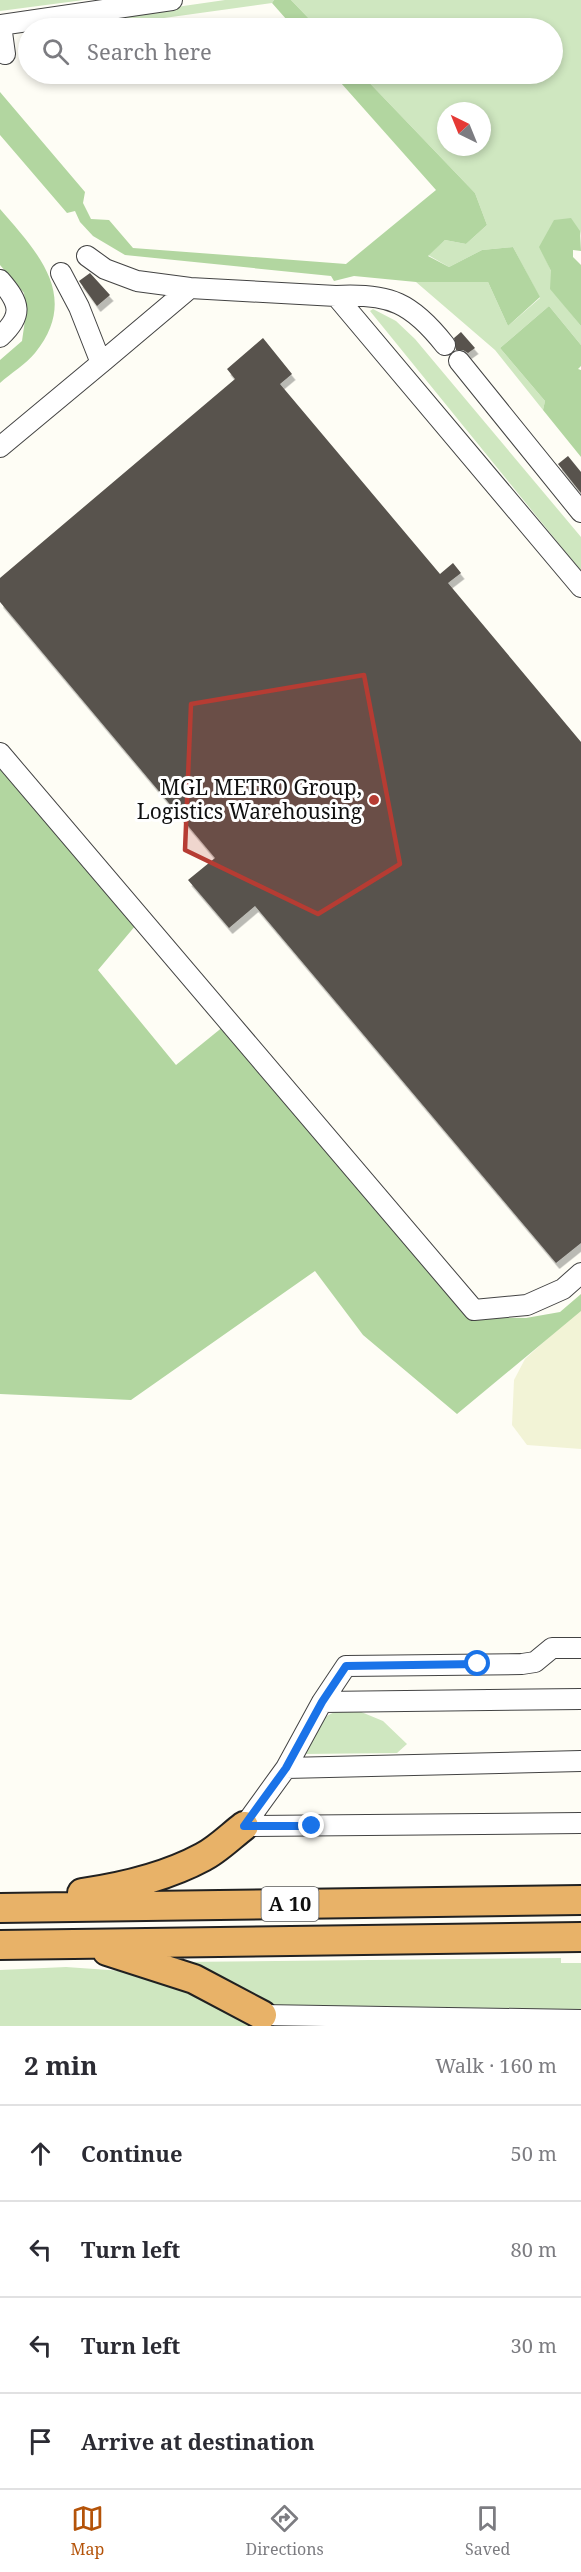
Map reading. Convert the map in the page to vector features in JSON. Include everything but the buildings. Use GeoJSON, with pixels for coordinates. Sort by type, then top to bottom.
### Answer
{"type":"FeatureCollection","features":[{"type":"Feature","properties":{"kind":"highway"},"geometry":{"type":"LineString","coordinates":[[0,1907],[108,1889],[157,1876],[204,1857],[244,1826]]}},
{"type":"Feature","properties":{"kind":"highway","name":"A 10"},"geometry":{"type":"LineString","coordinates":[[0,1907],[581,1900]]}},
{"type":"Feature","properties":{"kind":"highway","name":"A 10"},"geometry":{"type":"LineString","coordinates":[[0,1945],[581,1937]]}},
{"type":"Feature","properties":{"kind":"highway"},"geometry":{"type":"LineString","coordinates":[[85,1943],[194,1979],[267,2021]]}},
{"type":"Feature","properties":{"kind":"street"},"geometry":{"type":"LineString","coordinates":[[72,18],[172,0]]}},
{"type":"Feature","properties":{"kind":"street"},"geometry":{"type":"LineString","coordinates":[[5,54],[0,25],[18,25]]}},
{"type":"Feature","properties":{"kind":"street"},"geometry":{"type":"LineString","coordinates":[[87,256],[105,269],[124,278],[190,288],[336,297],[374,296],[408,307],[426,321],[446,345]]}},
{"type":"Feature","properties":{"kind":"street"},"geometry":{"type":"LineString","coordinates":[[61,273],[79,307],[101,363]]}},
{"type":"Feature","properties":{"kind":"street"},"geometry":{"type":"LineString","coordinates":[[0,280],[15,298],[17,313],[11,328],[0,337]]}},
{"type":"Feature","properties":{"kind":"street"},"geometry":{"type":"LineString","coordinates":[[0,447],[190,288]]}},
{"type":"Feature","properties":{"kind":"street"},"geometry":{"type":"LineString","coordinates":[[336,297],[581,587]]}},
{"type":"Feature","properties":{"kind":"street"},"geometry":{"type":"LineString","coordinates":[[459,361],[581,512]]}},
{"type":"Feature","properties":{"kind":"street"},"geometry":{"type":"LineString","coordinates":[[0,753],[474,1310],[527,1305],[562,1288],[581,1273]]}},
{"type":"Feature","properties":{"kind":"street"},"geometry":{"type":"LineString","coordinates":[[244,1826],[286,1768],[322,1702],[346,1666],[522,1664],[535,1662],[552,1648],[581,1648]]}},
{"type":"Feature","properties":{"kind":"street"},"geometry":{"type":"LineString","coordinates":[[322,1702],[581,1699]]}},
{"type":"Feature","properties":{"kind":"street"},"geometry":{"type":"LineString","coordinates":[[286,1768],[581,1761]]}},
{"type":"Feature","properties":{"kind":"street"},"geometry":{"type":"LineString","coordinates":[[244,1826],[581,1823]]}},
{"type":"Feature","properties":{"kind":"street"},"geometry":{"type":"LineString","coordinates":[[267,2021],[581,2020]]}},
{"type":"Feature","properties":{"kind":"highlighted area"},"geometry":{"type":"Polygon","coordinates":[[[364,675],[400,864],[318,914],[185,850],[191,704],[364,675]]]}},
{"type":"Feature","properties":{"kind":"green space"},"geometry":{"type":"Polygon","coordinates":[[[0,0],[84,0],[0,11],[0,0]]]}},
{"type":"Feature","properties":{"kind":"green space"},"geometry":{"type":"Polygon","coordinates":[[[225,0],[274,0],[272,3],[164,18],[100,18],[225,0]]]}},
{"type":"Feature","properties":{"kind":"green space"},"geometry":{"type":"Polygon","coordinates":[[[274,0],[291,0],[308,18],[285,18],[272,3],[274,0]]]}},
{"type":"Feature","properties":{"kind":"green space"},"geometry":{"type":"Polygon","coordinates":[[[291,0],[581,0],[581,236],[580,231],[550,231],[540,247],[551,271],[551,289],[581,326],[581,345],[549,306],[500,348],[545,401],[543,410],[495,350],[416,282],[488,282],[508,326],[540,298],[513,247],[482,250],[449,267],[428,255],[445,240],[466,244],[487,225],[475,193],[440,156],[491,156],[491,102],[437,102],[437,153],[371,84],[563,84],[563,18],[308,18],[291,0]]]}},
{"type":"Feature","properties":{"kind":"green space"},"geometry":{"type":"Polygon","coordinates":[[[342,84],[371,84],[437,153],[437,156],[475,193],[487,225],[466,244],[445,240],[428,256],[449,267],[482,250],[513,247],[540,297],[508,326],[488,282],[416,282],[354,276],[334,281],[331,276],[125,255],[93,236],[80,222],[75,211],[67,213],[0,135],[0,92],[85,192],[83,203],[91,219],[109,220],[133,248],[346,264],[436,190],[342,84]]]}},
{"type":"Feature","properties":{"kind":"green space"},"geometry":{"type":"Polygon","coordinates":[[[0,209],[28,242],[49,276],[54,294],[54,312],[48,332],[35,353],[0,383],[0,360],[22,341],[26,313],[24,293],[0,265],[0,209]]]}},
{"type":"Feature","properties":{"kind":"green space"},"geometry":{"type":"Polygon","coordinates":[[[571,218],[580,231],[581,251],[573,250],[573,257],[581,265],[581,326],[550,289],[551,271],[539,247],[554,220],[571,218]]]}},
{"type":"Feature","properties":{"kind":"green space"},"geometry":{"type":"Polygon","coordinates":[[[549,306],[581,345],[581,366],[578,369],[581,370],[581,457],[543,410],[545,401],[500,348],[549,306]]]}},
{"type":"Feature","properties":{"kind":"green space"},"geometry":{"type":"Polygon","coordinates":[[[373,309],[396,321],[415,339],[581,537],[581,571],[370,311],[373,309]]]}},
{"type":"Feature","properties":{"kind":"green space"},"geometry":{"type":"Polygon","coordinates":[[[0,763],[136,925],[98,970],[176,1065],[224,1026],[473,1317],[526,1318],[560,1312],[581,1294],[581,1311],[457,1414],[363,1335],[315,1271],[131,1400],[0,1394],[0,763]]]}},
{"type":"Feature","properties":{"kind":"green space"},"geometry":{"type":"Polygon","coordinates":[[[581,1308],[581,1449],[527,1445],[512,1425],[514,1380],[525,1359],[581,1308]]]}},
{"type":"Feature","properties":{"kind":"green space"},"geometry":{"type":"Polygon","coordinates":[[[354,1709],[383,1721],[407,1744],[397,1753],[304,1754],[321,1721],[333,1713],[354,1709]]]}},
{"type":"Feature","properties":{"kind":"green space"},"geometry":{"type":"Polygon","coordinates":[[[561,1958],[561,1963],[581,1963],[581,2013],[282,2006],[261,2003],[181,1962],[561,1958]]]}},
{"type":"Feature","properties":{"kind":"green space"},"geometry":{"type":"Polygon","coordinates":[[[66,1967],[123,1971],[169,1979],[265,2026],[0,2026],[0,1970],[66,1967]]]}},
{"type":"Feature","properties":{"kind":"place","name":"MGL METRO Group, Logistics Warehousing"},"geometry":{"type":"Point","coordinates":[374,800]}},
{"type":"Feature","properties":{"kind":"route"},"geometry":{"type":"LineString","coordinates":[[312,1826],[244,1826],[286,1768],[322,1702],[346,1666],[478,1664]]}}]}
